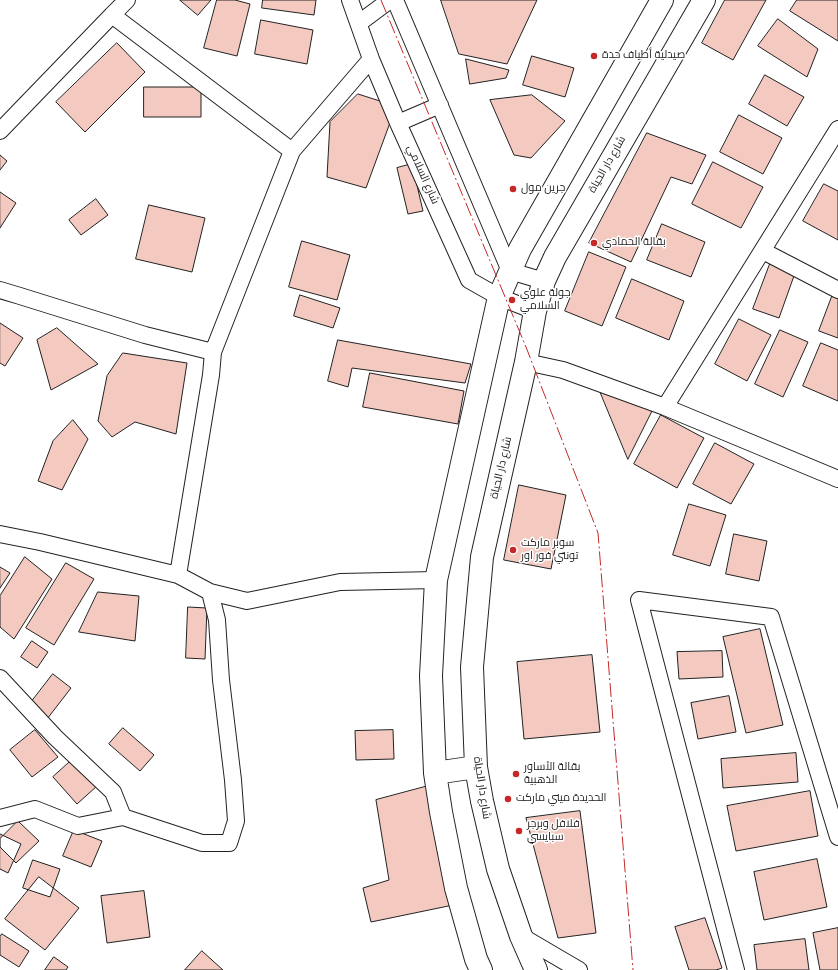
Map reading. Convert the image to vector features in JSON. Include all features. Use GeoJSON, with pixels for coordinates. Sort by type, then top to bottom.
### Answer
{"type":"FeatureCollection","features":[{"type":"Feature","properties":{"kind":"main road"},"geometry":{"type":"LineString","coordinates":[[481,970],[476,959],[456,888],[435,773],[431,676],[436,580],[499,297],[520,249],[662,0]]}},
{"type":"Feature","properties":{"kind":"main road","name":"شارع دار الحياة"},"geometry":{"type":"LineString","coordinates":[[536,970],[521,936],[498,869],[482,801],[476,767],[472,667],[482,558],[526,362],[535,311],[544,281],[555,257],[704,0]]}},
{"type":"Feature","properties":{"kind":"main road"},"geometry":{"type":"LineString","coordinates":[[435,773],[476,767]]}},
{"type":"Feature","properties":{"kind":"street"},"geometry":{"type":"LineString","coordinates":[[0,131],[127,0]]}},
{"type":"Feature","properties":{"kind":"street","name":"شارع السلامي"},"geometry":{"type":"LineString","coordinates":[[350,0],[371,59],[398,123],[469,280],[499,297],[535,311]]}},
{"type":"Feature","properties":{"kind":"street"},"geometry":{"type":"LineString","coordinates":[[359,23],[390,0]]}},
{"type":"Feature","properties":{"kind":"street"},"geometry":{"type":"LineString","coordinates":[[395,0],[510,271],[544,281]]}},
{"type":"Feature","properties":{"kind":"street"},"geometry":{"type":"LineString","coordinates":[[112,15],[292,151]]}},
{"type":"Feature","properties":{"kind":"street"},"geometry":{"type":"LineString","coordinates":[[178,575],[211,375],[213,352],[292,151],[371,59]]}},
{"type":"Feature","properties":{"kind":"street"},"geometry":{"type":"LineString","coordinates":[[398,123],[440,104]]}},
{"type":"Feature","properties":{"kind":"street"},"geometry":{"type":"LineString","coordinates":[[665,408],[838,129]]}},
{"type":"Feature","properties":{"kind":"street"},"geometry":{"type":"LineString","coordinates":[[763,251],[838,290]]}},
{"type":"Feature","properties":{"kind":"street"},"geometry":{"type":"LineString","coordinates":[[0,290],[146,335],[213,352]]}},
{"type":"Feature","properties":{"kind":"street"},"geometry":{"type":"LineString","coordinates":[[526,362],[563,370],[665,408],[838,479]]}},
{"type":"Feature","properties":{"kind":"street"},"geometry":{"type":"LineString","coordinates":[[0,534],[178,575],[210,592],[247,601],[340,582],[436,580]]}},
{"type":"Feature","properties":{"kind":"street"},"geometry":{"type":"LineString","coordinates":[[0,818],[35,809],[78,826],[123,817],[202,843],[229,843],[236,821],[233,780],[221,680],[217,620],[210,592]]}},
{"type":"Feature","properties":{"kind":"street"},"geometry":{"type":"LineString","coordinates":[[736,970],[639,600],[771,617],[838,837]]}},
{"type":"Feature","properties":{"kind":"street"},"geometry":{"type":"LineString","coordinates":[[0,678],[55,737],[113,792],[123,817]]}},
{"type":"Feature","properties":{"kind":"street"},"geometry":{"type":"LineString","coordinates":[[521,936],[579,970]]}},
{"type":"Feature","properties":{"kind":"building"},"geometry":{"type":"Polygon","coordinates":[[[180,0],[211,0],[198,15],[180,0]]]}},
{"type":"Feature","properties":{"kind":"building"},"geometry":{"type":"Polygon","coordinates":[[[217,0],[235,0],[250,4],[237,56],[204,48],[217,0]]]}},
{"type":"Feature","properties":{"kind":"building"},"geometry":{"type":"Polygon","coordinates":[[[263,0],[316,0],[314,15],[262,8],[263,0]]]}},
{"type":"Feature","properties":{"kind":"building"},"geometry":{"type":"Polygon","coordinates":[[[441,0],[537,0],[507,64],[459,54],[441,0]]]}},
{"type":"Feature","properties":{"kind":"building"},"geometry":{"type":"Polygon","coordinates":[[[725,0],[766,0],[733,60],[702,43],[725,0]]]}},
{"type":"Feature","properties":{"kind":"building"},"geometry":{"type":"Polygon","coordinates":[[[797,0],[838,0],[838,41],[790,11],[797,0]]]}},
{"type":"Feature","properties":{"kind":"building"},"geometry":{"type":"Polygon","coordinates":[[[778,19],[818,49],[807,77],[758,46],[778,19]]]}},
{"type":"Feature","properties":{"kind":"building"},"geometry":{"type":"Polygon","coordinates":[[[261,20],[313,30],[307,64],[255,54],[261,20]]]}},
{"type":"Feature","properties":{"kind":"building"},"geometry":{"type":"Polygon","coordinates":[[[117,43],[145,72],[85,132],[56,102],[117,43]]]}},
{"type":"Feature","properties":{"kind":"building"},"geometry":{"type":"Polygon","coordinates":[[[532,56],[574,68],[565,97],[523,85],[532,56]]]}},
{"type":"Feature","properties":{"kind":"building"},"geometry":{"type":"Polygon","coordinates":[[[466,59],[509,70],[506,78],[470,84],[466,59]]]}},
{"type":"Feature","properties":{"kind":"building"},"geometry":{"type":"Polygon","coordinates":[[[765,75],[804,97],[787,126],[749,104],[765,75]]]}},
{"type":"Feature","properties":{"kind":"building"},"geometry":{"type":"Polygon","coordinates":[[[144,87],[201,87],[201,117],[144,117],[144,87]]]}},
{"type":"Feature","properties":{"kind":"building"},"geometry":{"type":"Polygon","coordinates":[[[358,94],[380,101],[391,120],[366,188],[327,177],[330,122],[358,94]]]}},
{"type":"Feature","properties":{"kind":"building"},"geometry":{"type":"Polygon","coordinates":[[[532,95],[565,121],[531,158],[514,155],[490,100],[532,95]]]}},
{"type":"Feature","properties":{"kind":"building"},"geometry":{"type":"Polygon","coordinates":[[[739,115],[782,138],[763,174],[720,152],[739,115]]]}},
{"type":"Feature","properties":{"kind":"building"},"geometry":{"type":"Polygon","coordinates":[[[647,133],[706,155],[692,184],[671,177],[631,262],[589,243],[647,133]]]}},
{"type":"Feature","properties":{"kind":"building"},"geometry":{"type":"Polygon","coordinates":[[[0,155],[7,161],[0,170],[0,155]]]}},
{"type":"Feature","properties":{"kind":"building"},"geometry":{"type":"Polygon","coordinates":[[[713,162],[763,187],[741,228],[692,204],[713,162]]]}},
{"type":"Feature","properties":{"kind":"building"},"geometry":{"type":"Polygon","coordinates":[[[412,164],[423,211],[408,214],[397,168],[412,164]]]}},
{"type":"Feature","properties":{"kind":"building"},"geometry":{"type":"Polygon","coordinates":[[[824,184],[838,191],[838,240],[803,221],[824,184]]]}},
{"type":"Feature","properties":{"kind":"building"},"geometry":{"type":"Polygon","coordinates":[[[0,192],[16,203],[0,228],[0,192]]]}},
{"type":"Feature","properties":{"kind":"building"},"geometry":{"type":"Polygon","coordinates":[[[96,199],[108,215],[81,235],[69,220],[96,199]]]}},
{"type":"Feature","properties":{"kind":"building"},"geometry":{"type":"Polygon","coordinates":[[[149,205],[205,218],[192,272],[136,259],[149,205]]]}},
{"type":"Feature","properties":{"kind":"building"},"geometry":{"type":"Polygon","coordinates":[[[662,224],[705,242],[691,277],[647,260],[662,224]]]}},
{"type":"Feature","properties":{"kind":"building"},"geometry":{"type":"Polygon","coordinates":[[[302,241],[350,255],[337,300],[289,287],[302,241]]]}},
{"type":"Feature","properties":{"kind":"building"},"geometry":{"type":"Polygon","coordinates":[[[589,252],[626,267],[602,326],[565,311],[589,252]]]}},
{"type":"Feature","properties":{"kind":"building"},"geometry":{"type":"Polygon","coordinates":[[[770,264],[795,273],[779,318],[753,309],[770,264]]]}},
{"type":"Feature","properties":{"kind":"building"},"geometry":{"type":"Polygon","coordinates":[[[632,279],[684,301],[669,340],[616,318],[632,279]]]}},
{"type":"Feature","properties":{"kind":"building"},"geometry":{"type":"Polygon","coordinates":[[[836,286],[838,287],[838,338],[819,331],[836,286]]]}},
{"type":"Feature","properties":{"kind":"building"},"geometry":{"type":"Polygon","coordinates":[[[300,295],[340,308],[333,328],[294,316],[300,295]]]}},
{"type":"Feature","properties":{"kind":"building"},"geometry":{"type":"Polygon","coordinates":[[[739,319],[771,335],[747,381],[715,364],[739,319]]]}},
{"type":"Feature","properties":{"kind":"building"},"geometry":{"type":"Polygon","coordinates":[[[0,323],[23,338],[5,366],[0,363],[0,323]]]}},
{"type":"Feature","properties":{"kind":"building"},"geometry":{"type":"Polygon","coordinates":[[[57,328],[98,364],[51,390],[37,340],[57,328]]]}},
{"type":"Feature","properties":{"kind":"building"},"geometry":{"type":"Polygon","coordinates":[[[780,330],[808,342],[783,397],[755,384],[780,330]]]}},
{"type":"Feature","properties":{"kind":"building"},"geometry":{"type":"Polygon","coordinates":[[[338,340],[471,364],[465,383],[352,368],[348,387],[328,381],[338,340]]]}},
{"type":"Feature","properties":{"kind":"building"},"geometry":{"type":"Polygon","coordinates":[[[821,343],[838,350],[838,401],[803,386],[821,343]]]}},
{"type":"Feature","properties":{"kind":"building"},"geometry":{"type":"Polygon","coordinates":[[[123,353],[187,363],[176,434],[135,422],[112,437],[98,421],[107,376],[123,353]]]}},
{"type":"Feature","properties":{"kind":"building"},"geometry":{"type":"Polygon","coordinates":[[[370,373],[464,391],[458,424],[363,407],[370,373]]]}},
{"type":"Feature","properties":{"kind":"building"},"geometry":{"type":"Polygon","coordinates":[[[599,389],[655,405],[628,459],[599,389]]]}},
{"type":"Feature","properties":{"kind":"building"},"geometry":{"type":"Polygon","coordinates":[[[661,415],[704,438],[677,488],[634,464],[661,415]]]}},
{"type":"Feature","properties":{"kind":"building"},"geometry":{"type":"Polygon","coordinates":[[[73,420],[88,439],[62,490],[38,481],[53,441],[73,420]]]}},
{"type":"Feature","properties":{"kind":"building"},"geometry":{"type":"Polygon","coordinates":[[[715,443],[754,464],[731,504],[693,484],[715,443]]]}},
{"type":"Feature","properties":{"kind":"building"},"geometry":{"type":"Polygon","coordinates":[[[519,485],[566,495],[551,569],[504,560],[519,485]]]}},
{"type":"Feature","properties":{"kind":"building"},"geometry":{"type":"Polygon","coordinates":[[[689,504],[726,515],[710,566],[673,555],[689,504]]]}},
{"type":"Feature","properties":{"kind":"building"},"geometry":{"type":"Polygon","coordinates":[[[734,534],[767,541],[759,581],[726,574],[734,534]]]}},
{"type":"Feature","properties":{"kind":"building"},"geometry":{"type":"Polygon","coordinates":[[[25,557],[52,579],[14,639],[0,627],[0,596],[25,557]]]}},
{"type":"Feature","properties":{"kind":"building"},"geometry":{"type":"Polygon","coordinates":[[[66,563],[94,579],[54,645],[26,628],[66,563]]]}},
{"type":"Feature","properties":{"kind":"building"},"geometry":{"type":"Polygon","coordinates":[[[0,567],[10,573],[0,588],[0,567]]]}},
{"type":"Feature","properties":{"kind":"building"},"geometry":{"type":"Polygon","coordinates":[[[98,592],[139,596],[135,641],[79,632],[98,592]]]}},
{"type":"Feature","properties":{"kind":"building"},"geometry":{"type":"Polygon","coordinates":[[[188,607],[207,608],[205,659],[186,658],[188,607]]]}},
{"type":"Feature","properties":{"kind":"building"},"geometry":{"type":"Polygon","coordinates":[[[760,629],[783,725],[746,733],[723,637],[760,629]]]}},
{"type":"Feature","properties":{"kind":"building"},"geometry":{"type":"Polygon","coordinates":[[[32,641],[48,652],[37,668],[21,657],[32,641]]]}},
{"type":"Feature","properties":{"kind":"building"},"geometry":{"type":"Polygon","coordinates":[[[722,651],[723,677],[679,679],[677,652],[722,651]]]}},
{"type":"Feature","properties":{"kind":"building"},"geometry":{"type":"Polygon","coordinates":[[[592,655],[600,732],[524,739],[517,662],[592,655]]]}},
{"type":"Feature","properties":{"kind":"building"},"geometry":{"type":"Polygon","coordinates":[[[53,674],[71,688],[47,719],[29,705],[53,674]]]}},
{"type":"Feature","properties":{"kind":"building"},"geometry":{"type":"Polygon","coordinates":[[[729,696],[736,732],[698,739],[691,703],[729,696]]]}},
{"type":"Feature","properties":{"kind":"building"},"geometry":{"type":"Polygon","coordinates":[[[123,728],[154,755],[140,771],[109,744],[123,728]]]}},
{"type":"Feature","properties":{"kind":"building"},"geometry":{"type":"Polygon","coordinates":[[[35,730],[58,757],[32,777],[10,750],[35,730]]]}},
{"type":"Feature","properties":{"kind":"building"},"geometry":{"type":"Polygon","coordinates":[[[393,730],[394,759],[356,760],[355,731],[393,730]]]}},
{"type":"Feature","properties":{"kind":"building"},"geometry":{"type":"Polygon","coordinates":[[[796,753],[798,782],[723,788],[721,759],[796,753]]]}},
{"type":"Feature","properties":{"kind":"building"},"geometry":{"type":"Polygon","coordinates":[[[73,759],[97,786],[77,804],[53,777],[73,759]]]}},
{"type":"Feature","properties":{"kind":"building"},"geometry":{"type":"Polygon","coordinates":[[[432,785],[458,904],[371,922],[363,888],[389,880],[376,800],[432,785]]]}},
{"type":"Feature","properties":{"kind":"building"},"geometry":{"type":"Polygon","coordinates":[[[810,791],[818,836],[736,851],[727,806],[810,791]]]}},
{"type":"Feature","properties":{"kind":"building"},"geometry":{"type":"Polygon","coordinates":[[[580,811],[596,933],[558,938],[526,818],[580,811]]]}},
{"type":"Feature","properties":{"kind":"building"},"geometry":{"type":"Polygon","coordinates":[[[18,821],[39,841],[16,863],[0,847],[0,839],[18,821]]]}},
{"type":"Feature","properties":{"kind":"building"},"geometry":{"type":"Polygon","coordinates":[[[74,830],[102,841],[91,867],[63,856],[74,830]]]}},
{"type":"Feature","properties":{"kind":"building"},"geometry":{"type":"Polygon","coordinates":[[[0,834],[21,844],[8,873],[0,869],[0,834]]]}},
{"type":"Feature","properties":{"kind":"building"},"geometry":{"type":"Polygon","coordinates":[[[817,859],[827,907],[764,920],[754,872],[817,859]]]}},
{"type":"Feature","properties":{"kind":"building"},"geometry":{"type":"Polygon","coordinates":[[[33,860],[60,869],[50,897],[23,888],[33,860]]]}},
{"type":"Feature","properties":{"kind":"building"},"geometry":{"type":"Polygon","coordinates":[[[39,877],[79,908],[45,950],[5,919],[39,877]]]}},
{"type":"Feature","properties":{"kind":"building"},"geometry":{"type":"Polygon","coordinates":[[[144,891],[150,937],[107,943],[101,896],[144,891]]]}},
{"type":"Feature","properties":{"kind":"building"},"geometry":{"type":"Polygon","coordinates":[[[705,918],[722,968],[716,970],[689,970],[675,927],[705,918]]]}},
{"type":"Feature","properties":{"kind":"building"},"geometry":{"type":"Polygon","coordinates":[[[838,928],[838,970],[820,970],[813,933],[838,928]]]}},
{"type":"Feature","properties":{"kind":"building"},"geometry":{"type":"Polygon","coordinates":[[[2,934],[29,951],[19,967],[0,955],[0,937],[2,934]]]}},
{"type":"Feature","properties":{"kind":"building"},"geometry":{"type":"Polygon","coordinates":[[[805,939],[809,970],[757,970],[754,945],[805,939]]]}},
{"type":"Feature","properties":{"kind":"building"},"geometry":{"type":"Polygon","coordinates":[[[202,951],[223,970],[185,970],[202,951]]]}},
{"type":"Feature","properties":{"kind":"building"},"geometry":{"type":"Polygon","coordinates":[[[54,957],[68,967],[66,970],[45,970],[54,957]]]}},
{"type":"Feature","properties":{"kind":"power"},"geometry":{"type":"LineString","coordinates":[[381,0],[526,347],[598,533],[633,970]]}},
{"type":"Feature","properties":{"kind":"place","name":"صيدلية أطياف حدة"},"geometry":{"type":"Point","coordinates":[594,56]}},
{"type":"Feature","properties":{"kind":"place","name":"جرين مول"},"geometry":{"type":"Point","coordinates":[513,189]}},
{"type":"Feature","properties":{"kind":"place","name":"بقالة الحمادي"},"geometry":{"type":"Point","coordinates":[594,243]}},
{"type":"Feature","properties":{"kind":"place","name":"جولة علوي السلامي"},"geometry":{"type":"Point","coordinates":[512,300]}},
{"type":"Feature","properties":{"kind":"place","name":"سوبر ماركت تونتي فور اور"},"geometry":{"type":"Point","coordinates":[513,550]}},
{"type":"Feature","properties":{"kind":"place","name":"بقالة الأساور الذهبية"},"geometry":{"type":"Point","coordinates":[516,774]}},
{"type":"Feature","properties":{"kind":"place","name":"الحديدة ميني ماركت"},"geometry":{"type":"Point","coordinates":[508,799]}},
{"type":"Feature","properties":{"kind":"place","name":"فلافل وبرجر سبايسي"},"geometry":{"type":"Point","coordinates":[519,831]}}]}
